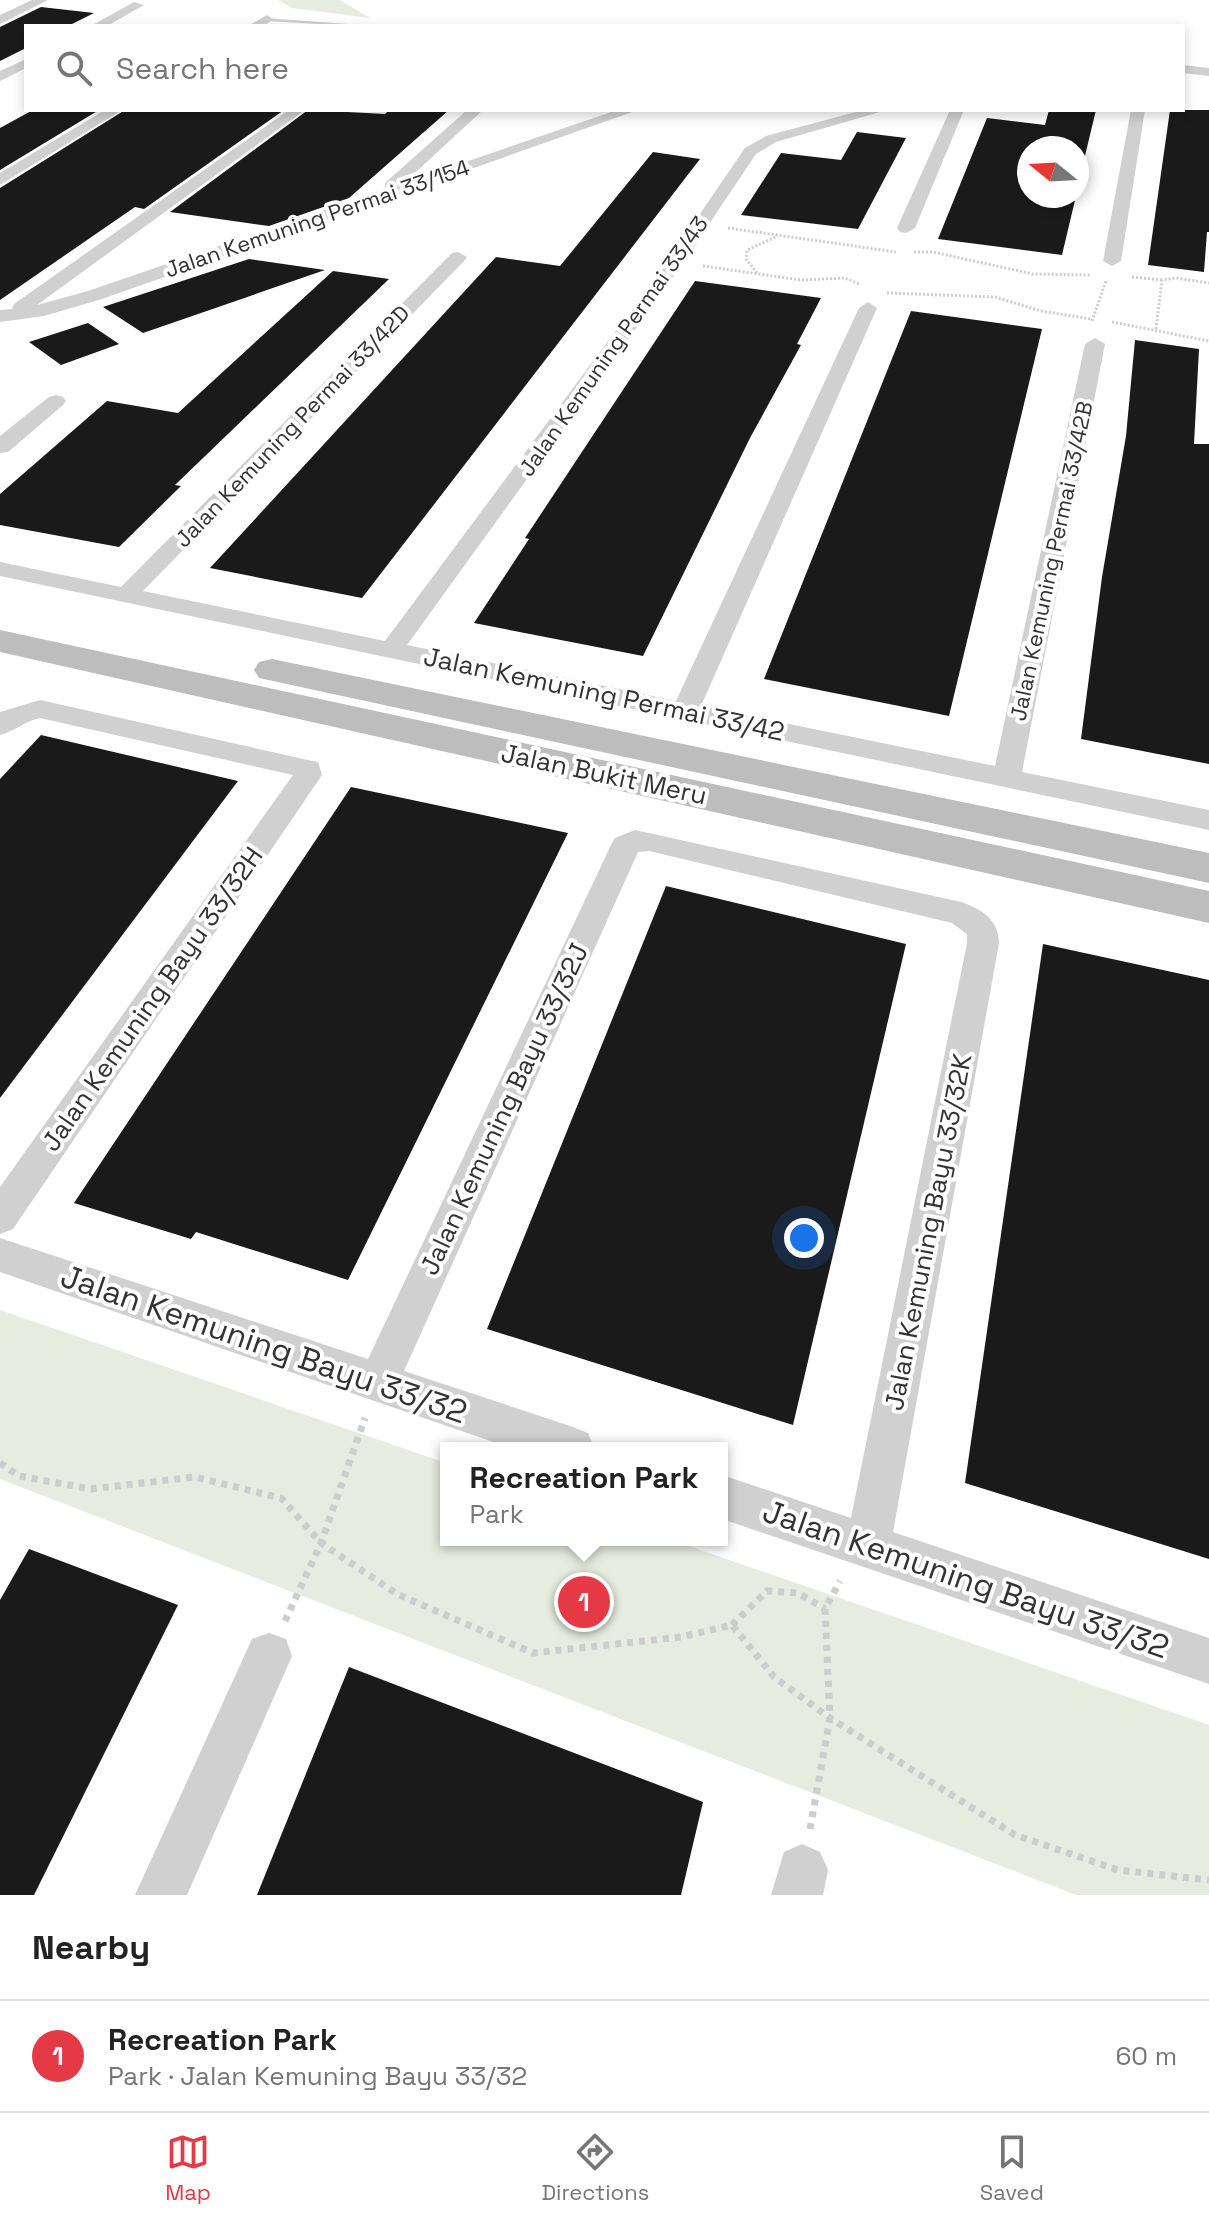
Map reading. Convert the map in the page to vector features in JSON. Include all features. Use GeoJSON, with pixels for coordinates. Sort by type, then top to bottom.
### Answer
{"type":"FeatureCollection","features":[{"type":"Feature","properties":{"kind":"main road","name":"Jalan Bukit Meru"},"geometry":{"type":"LineString","coordinates":[[0,613],[1209,868]]}},
{"type":"Feature","properties":{"kind":"main road","name":"Jalan Bukit Meru"},"geometry":{"type":"LineString","coordinates":[[0,641],[1209,907]]}},
{"type":"Feature","properties":{"kind":"street"},"geometry":{"type":"LineString","coordinates":[[0,20],[42,0]]}},
{"type":"Feature","properties":{"kind":"street"},"geometry":{"type":"LineString","coordinates":[[101,24],[138,5]]}},
{"type":"Feature","properties":{"kind":"street"},"geometry":{"type":"LineString","coordinates":[[258,24],[267,19]]}},
{"type":"Feature","properties":{"kind":"street"},"geometry":{"type":"LineString","coordinates":[[0,77],[24,64]]}},
{"type":"Feature","properties":{"kind":"street"},"geometry":{"type":"LineString","coordinates":[[1185,69],[1209,72]]}},
{"type":"Feature","properties":{"kind":"street"},"geometry":{"type":"LineString","coordinates":[[0,180],[112,112]]}},
{"type":"Feature","properties":{"kind":"street"},"geometry":{"type":"LineString","coordinates":[[6,316],[295,112]]}},
{"type":"Feature","properties":{"kind":"street"},"geometry":{"type":"LineString","coordinates":[[383,194],[474,112]]}},
{"type":"Feature","properties":{"kind":"street","name":"Jalan Kemuning Permai 33/154"},"geometry":{"type":"LineString","coordinates":[[6,316],[44,310],[95,295],[625,112]]}},
{"type":"Feature","properties":{"kind":"street","name":"Jalan Kemuning Permai 33/43"},"geometry":{"type":"LineString","coordinates":[[391,650],[675,262],[750,151],[759,144],[873,112]]}},
{"type":"Feature","properties":{"kind":"street"},"geometry":{"type":"LineString","coordinates":[[906,228],[956,112]]}},
{"type":"Feature","properties":{"kind":"street"},"geometry":{"type":"LineString","coordinates":[[1110,268],[1138,112]]}},
{"type":"Feature","properties":{"kind":"street"},"geometry":{"type":"LineString","coordinates":[[422,158],[431,166],[456,170]]}},
{"type":"Feature","properties":{"kind":"street","name":"Jalan Kemuning Permai 33/42D"},"geometry":{"type":"LineString","coordinates":[[126,595],[458,257]]}},
{"type":"Feature","properties":{"kind":"street"},"geometry":{"type":"LineString","coordinates":[[73,270],[64,285],[65,289],[95,295]]}},
{"type":"Feature","properties":{"kind":"street"},"geometry":{"type":"LineString","coordinates":[[685,711],[876,300]]}},
{"type":"Feature","properties":{"kind":"street","name":"Jalan Kemuning Permai 33/42B"},"geometry":{"type":"LineString","coordinates":[[1007,778],[1095,344]]}},
{"type":"Feature","properties":{"kind":"street"},"geometry":{"type":"LineString","coordinates":[[0,447],[56,401]]}},
{"type":"Feature","properties":{"kind":"street","name":"Jalan Kemuning Permai 33/42"},"geometry":{"type":"LineString","coordinates":[[0,569],[1209,820]]}},
{"type":"Feature","properties":{"kind":"street","name":"Jalan Kemuning Bayu 33/32H"},"geometry":{"type":"LineString","coordinates":[[0,726],[14,715],[40,709],[308,769],[304,781],[0,1217]]}},
{"type":"Feature","properties":{"kind":"street","name":"Jalan Kemuning Bayu 33/32K"},"geometry":{"type":"LineString","coordinates":[[635,840],[961,914],[975,922],[983,932],[868,1545]]}},
{"type":"Feature","properties":{"kind":"street","name":"Jalan Kemuning Bayu 33/32J"},"geometry":{"type":"LineString","coordinates":[[378,1383],[619,858],[626,845],[635,840]]}},
{"type":"Feature","properties":{"kind":"street","name":"Jalan Kemuning Bayu 33/32"},"geometry":{"type":"LineString","coordinates":[[0,1255],[555,1442]]}},
{"type":"Feature","properties":{"kind":"street","name":"Jalan Kemuning Bayu 33/32"},"geometry":{"type":"LineString","coordinates":[[728,1499],[1209,1661]]}},
{"type":"Feature","properties":{"kind":"street"},"geometry":{"type":"LineString","coordinates":[[161,1895],[269,1656]]}},
{"type":"Feature","properties":{"kind":"lane"},"geometry":{"type":"LineString","coordinates":[[267,19],[325,24]]}},
{"type":"Feature","properties":{"kind":"path"},"geometry":{"type":"LineString","coordinates":[[700,224],[887,253],[933,252],[1033,274],[1110,268],[1162,280],[1176,278],[1209,283]]}},
{"type":"Feature","properties":{"kind":"path"},"geometry":{"type":"LineString","coordinates":[[757,274],[746,259],[747,250],[780,236]]}},
{"type":"Feature","properties":{"kind":"path"},"geometry":{"type":"LineString","coordinates":[[675,262],[801,280],[845,278],[858,284]]}},
{"type":"Feature","properties":{"kind":"path"},"geometry":{"type":"LineString","coordinates":[[1095,344],[1092,319],[1110,268]]}},
{"type":"Feature","properties":{"kind":"path"},"geometry":{"type":"LineString","coordinates":[[1156,329],[1162,280]]}},
{"type":"Feature","properties":{"kind":"path"},"geometry":{"type":"LineString","coordinates":[[876,300],[995,297],[1041,311],[1156,329],[1172,336],[1209,341]]}},
{"type":"Feature","properties":{"kind":"path"},"geometry":{"type":"LineString","coordinates":[[269,1656],[321,1543],[378,1383]]}},
{"type":"Feature","properties":{"kind":"path"},"geometry":{"type":"LineString","coordinates":[[0,1463],[19,1476],[91,1489],[195,1477],[281,1498],[321,1543],[397,1594],[533,1653],[681,1637],[732,1625],[767,1591],[798,1593],[825,1609],[830,1718],[799,1882]]}},
{"type":"Feature","properties":{"kind":"path"},"geometry":{"type":"LineString","coordinates":[[732,1625],[774,1677],[830,1718],[1015,1835],[1118,1870],[1209,1880]]}},
{"type":"Feature","properties":{"kind":"shaded area"},"geometry":{"type":"Polygon","coordinates":[[[278,0],[340,0],[370,18],[292,8],[278,0]]]}},
{"type":"Feature","properties":{"kind":"shaded area"},"geometry":{"type":"Polygon","coordinates":[[[0,1310],[440,1461],[440,1546],[688,1546],[1209,1725],[1209,1895],[1076,1895],[0,1479],[0,1310]]]}},
{"type":"Feature","properties":{"kind":"building"},"geometry":{"type":"Polygon","coordinates":[[[41,7],[94,13],[72,24],[24,24],[24,49],[0,61],[0,27],[41,7]]]}},
{"type":"Feature","properties":{"kind":"building"},"geometry":{"type":"Polygon","coordinates":[[[1209,110],[1209,232],[1204,272],[1148,265],[1170,112],[1209,110]]]}},
{"type":"Feature","properties":{"kind":"building"},"geometry":{"type":"Polygon","coordinates":[[[29,112],[96,112],[0,170],[0,128],[29,112]]]}},
{"type":"Feature","properties":{"kind":"building"},"geometry":{"type":"Polygon","coordinates":[[[122,112],[281,112],[144,209],[135,207],[0,300],[0,188],[122,112]]]}},
{"type":"Feature","properties":{"kind":"building"},"geometry":{"type":"Polygon","coordinates":[[[305,112],[447,112],[349,198],[269,226],[170,212],[305,112]]]}},
{"type":"Feature","properties":{"kind":"building"},"geometry":{"type":"Polygon","coordinates":[[[1048,112],[1096,112],[1089,139],[1089,136],[1017,136],[1017,208],[1073,208],[1062,255],[938,239],[987,118],[1045,125],[1048,112]]]}},
{"type":"Feature","properties":{"kind":"building"},"geometry":{"type":"Polygon","coordinates":[[[857,132],[906,138],[858,229],[741,215],[781,153],[841,160],[857,132]]]}},
{"type":"Feature","properties":{"kind":"building"},"geometry":{"type":"Polygon","coordinates":[[[653,152],[700,159],[362,598],[210,568],[496,257],[560,266],[653,152]]]}},
{"type":"Feature","properties":{"kind":"building"},"geometry":{"type":"Polygon","coordinates":[[[249,259],[325,270],[143,333],[103,307],[249,259]]]}},
{"type":"Feature","properties":{"kind":"building"},"geometry":{"type":"Polygon","coordinates":[[[333,271],[389,279],[175,485],[181,486],[119,547],[0,525],[0,494],[107,401],[178,413],[333,271]]]}},
{"type":"Feature","properties":{"kind":"building"},"geometry":{"type":"Polygon","coordinates":[[[695,281],[821,298],[797,344],[801,345],[750,438],[643,656],[474,623],[529,539],[525,538],[695,281]]]}},
{"type":"Feature","properties":{"kind":"building"},"geometry":{"type":"Polygon","coordinates":[[[911,311],[1042,329],[949,716],[764,679],[911,311]]]}},
{"type":"Feature","properties":{"kind":"building"},"geometry":{"type":"Polygon","coordinates":[[[88,323],[119,344],[61,365],[29,342],[88,323]]]}},
{"type":"Feature","properties":{"kind":"building"},"geometry":{"type":"Polygon","coordinates":[[[1135,340],[1199,349],[1194,444],[1209,444],[1209,764],[1081,739],[1102,577],[1126,436],[1135,340]]]}},
{"type":"Feature","properties":{"kind":"building"},"geometry":{"type":"Polygon","coordinates":[[[41,735],[238,781],[0,1098],[0,779],[41,735]]]}},
{"type":"Feature","properties":{"kind":"building"},"geometry":{"type":"Polygon","coordinates":[[[351,787],[568,833],[348,1280],[196,1232],[191,1239],[74,1203],[351,787]]]}},
{"type":"Feature","properties":{"kind":"building"},"geometry":{"type":"Polygon","coordinates":[[[666,886],[906,944],[793,1425],[487,1329],[666,886]]]}},
{"type":"Feature","properties":{"kind":"building"},"geometry":{"type":"Polygon","coordinates":[[[1043,944],[1209,980],[1209,1559],[965,1483],[1043,944]]]}},
{"type":"Feature","properties":{"kind":"building"},"geometry":{"type":"Polygon","coordinates":[[[29,1549],[178,1605],[34,1895],[0,1895],[0,1600],[29,1549]]]}},
{"type":"Feature","properties":{"kind":"building"},"geometry":{"type":"Polygon","coordinates":[[[349,1667],[703,1802],[681,1895],[257,1895],[349,1667]]]}},
{"type":"Feature","properties":{"kind":"place","name":"Recreation Park"},"geometry":{"type":"Point","coordinates":[584,1602]}}]}
